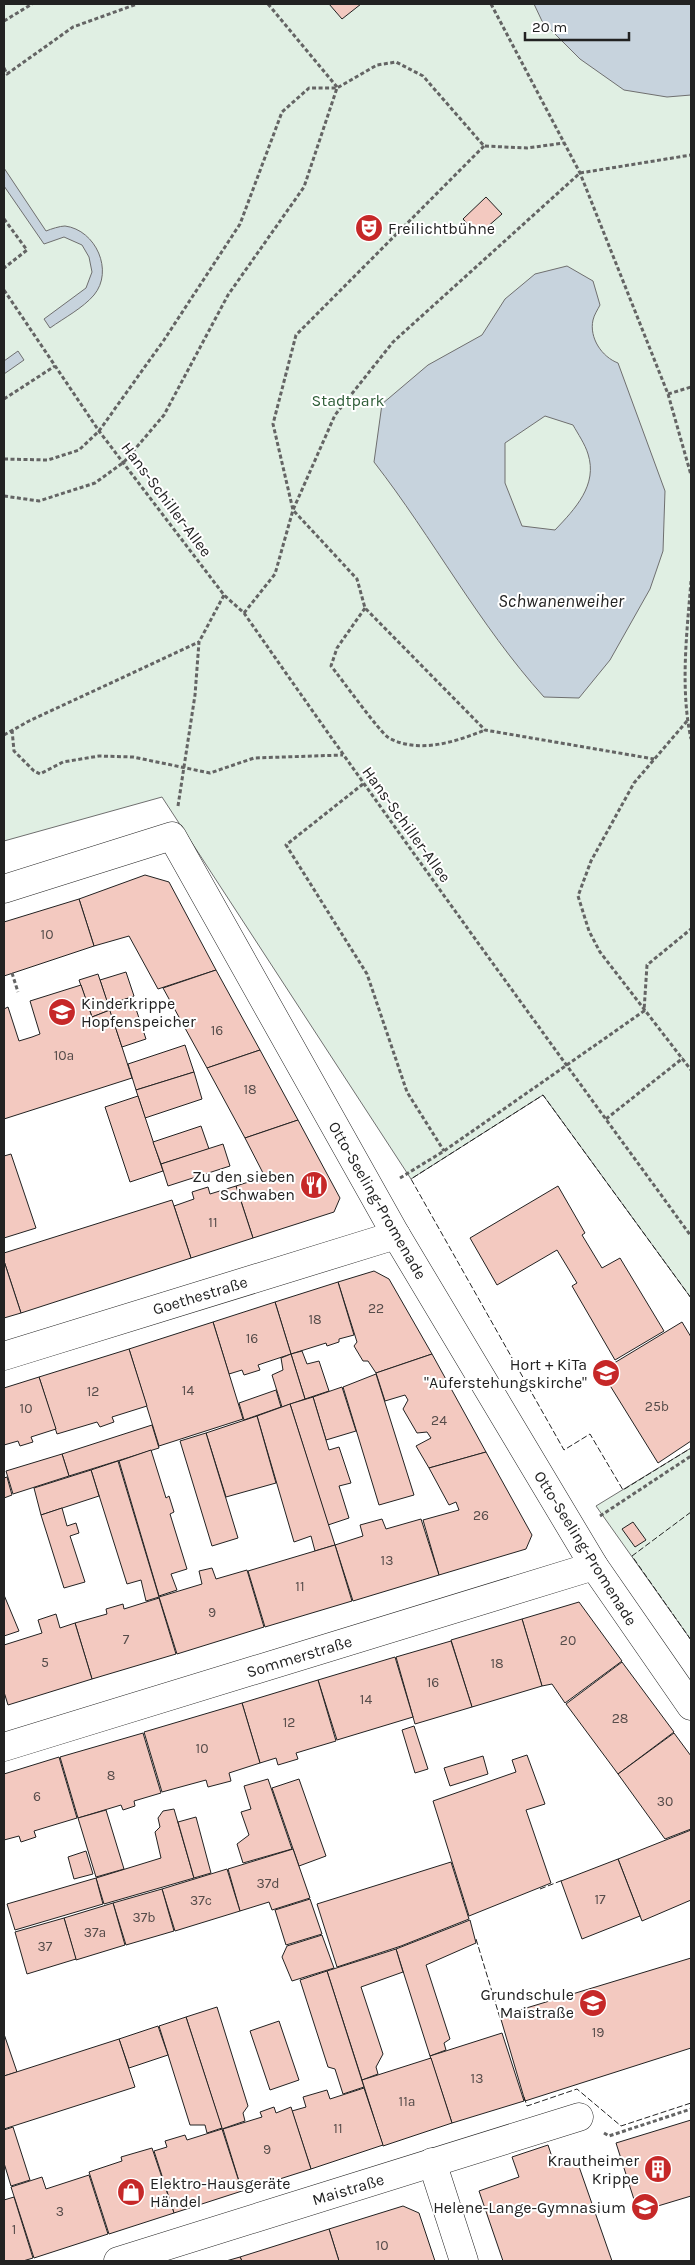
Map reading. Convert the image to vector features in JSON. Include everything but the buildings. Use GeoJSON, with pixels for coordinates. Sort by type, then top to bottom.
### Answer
{"type":"FeatureCollection","features":[{"type":"Feature","properties":{"kind":"street"},"geometry":{"type":"LineString","coordinates":[[4,890],[172,836]]}},
{"type":"Feature","properties":{"kind":"street","name":"Otto-Seeling-Promenade"},"geometry":{"type":"LineString","coordinates":[[172,836],[396,1235],[594,1566],[691,1706]]}},
{"type":"Feature","properties":{"kind":"street","name":"Goethestraße"},"geometry":{"type":"LineString","coordinates":[[4,1356],[396,1235]]}},
{"type":"Feature","properties":{"kind":"street","name":"Sommerstraße"},"geometry":{"type":"LineString","coordinates":[[4,1747],[594,1566]]}},
{"type":"Feature","properties":{"kind":"street","name":"Maistraße"},"geometry":{"type":"LineString","coordinates":[[118,2261],[579,2117]]}},
{"type":"Feature","properties":{"kind":"street"},"geometry":{"type":"LineString","coordinates":[[432,2162],[464,2261]]}},
{"type":"Feature","properties":{"kind":"path"},"geometry":{"type":"LineString","coordinates":[[4,21],[32,4]]}},
{"type":"Feature","properties":{"kind":"path"},"geometry":{"type":"LineString","coordinates":[[4,68],[8,74],[73,27],[137,4]]}},
{"type":"Feature","properties":{"kind":"path"},"geometry":{"type":"LineString","coordinates":[[268,4],[337,88]]}},
{"type":"Feature","properties":{"kind":"path"},"geometry":{"type":"LineString","coordinates":[[491,4],[580,173],[668,394],[691,475]]}},
{"type":"Feature","properties":{"kind":"path"},"geometry":{"type":"LineString","coordinates":[[4,459],[48,460],[79,450],[99,431],[164,340],[240,224],[282,112],[309,88],[337,88],[377,65],[396,62],[423,76],[484,146],[527,148],[564,143]]}},
{"type":"Feature","properties":{"kind":"path"},"geometry":{"type":"LineString","coordinates":[[4,496],[39,501],[95,483],[124,462],[164,415],[228,295],[304,187],[337,88]]}},
{"type":"Feature","properties":{"kind":"path"},"geometry":{"type":"LineString","coordinates":[[484,146],[296,335],[273,424],[293,510],[357,579],[366,608],[484,730]]}},
{"type":"Feature","properties":{"kind":"path"},"geometry":{"type":"LineString","coordinates":[[244,613],[275,574],[293,510],[335,415],[393,342],[580,173],[691,155]]}},
{"type":"Feature","properties":{"kind":"path"},"geometry":{"type":"LineString","coordinates":[[4,219],[27,250],[4,268]]}},
{"type":"Feature","properties":{"kind":"path","name":"Hans-Schiller-Allee"},"geometry":{"type":"LineString","coordinates":[[4,290],[99,431],[224,595],[244,613],[363,784],[566,1067],[691,1236]]}},
{"type":"Feature","properties":{"kind":"path"},"geometry":{"type":"LineString","coordinates":[[4,399],[55,366]]}},
{"type":"Feature","properties":{"kind":"path"},"geometry":{"type":"LineString","coordinates":[[668,394],[691,387]]}},
{"type":"Feature","properties":{"kind":"path"},"geometry":{"type":"LineString","coordinates":[[691,581],[686,642],[687,721],[691,739]]}},
{"type":"Feature","properties":{"kind":"path"},"geometry":{"type":"LineString","coordinates":[[172,836],[186,769],[196,695],[199,642],[224,595]]}},
{"type":"Feature","properties":{"kind":"path"},"geometry":{"type":"LineString","coordinates":[[366,608],[337,648],[332,666],[388,737],[424,747],[465,738],[484,730],[654,759]]}},
{"type":"Feature","properties":{"kind":"path"},"geometry":{"type":"LineString","coordinates":[[4,735],[199,642]]}},
{"type":"Feature","properties":{"kind":"path"},"geometry":{"type":"LineString","coordinates":[[687,721],[634,783],[591,861],[578,896],[589,931],[600,952],[691,1070]]}},
{"type":"Feature","properties":{"kind":"path"},"geometry":{"type":"LineString","coordinates":[[12,730],[14,751],[34,771],[40,774],[64,762],[99,756],[133,757],[210,773],[254,758],[343,755]]}},
{"type":"Feature","properties":{"kind":"path"},"geometry":{"type":"LineString","coordinates":[[363,784],[286,845],[368,974],[408,1092],[444,1151]]}},
{"type":"Feature","properties":{"kind":"path"},"geometry":{"type":"LineString","coordinates":[[644,1011],[647,965],[691,929]]}},
{"type":"Feature","properties":{"kind":"path"},"geometry":{"type":"LineString","coordinates":[[12,973],[18,992]]}},
{"type":"Feature","properties":{"kind":"path"},"geometry":{"type":"LineString","coordinates":[[374,1193],[444,1151],[644,1011]]}},
{"type":"Feature","properties":{"kind":"path"},"geometry":{"type":"LineString","coordinates":[[606,1119],[682,1058]]}},
{"type":"Feature","properties":{"kind":"path"},"geometry":{"type":"LineString","coordinates":[[575,1533],[691,1456]]}},
{"type":"Feature","properties":{"kind":"path"},"geometry":{"type":"LineString","coordinates":[[579,2117],[609,2136],[691,2109]]}},
{"type":"Feature","properties":{"kind":"green space","name":"Stadtpark"},"geometry":{"type":"Polygon","coordinates":[[[4,4],[691,4],[691,1298],[543,1095],[411,1179],[162,797],[4,841],[4,4]]]}},
{"type":"Feature","properties":{"kind":"green space"},"geometry":{"type":"Polygon","coordinates":[[[691,1448],[691,1640],[596,1506],[691,1448]]]}},
{"type":"Feature","properties":{"kind":"water"},"geometry":{"type":"Polygon","coordinates":[[[534,4],[691,4],[691,95],[667,97],[624,90],[580,59],[542,21],[534,4]]]}},
{"type":"Feature","properties":{"kind":"water"},"geometry":{"type":"Polygon","coordinates":[[[4,168],[46,231],[65,226],[76,229],[93,243],[99,253],[102,275],[100,285],[94,295],[79,309],[50,328],[44,319],[86,288],[92,272],[89,257],[82,245],[64,237],[44,244],[4,186],[4,168]]]}},
{"type":"Feature","properties":{"kind":"water","name":"Schwanenweiher"},"geometry":{"type":"Polygon","coordinates":[[[567,266],[593,281],[600,305],[595,314],[592,327],[595,340],[602,352],[618,363],[665,491],[663,551],[650,589],[610,660],[579,698],[544,697],[498,641],[396,491],[374,462],[382,404],[428,365],[482,335],[505,299],[535,274],[567,266]],[[545,416],[505,443],[505,483],[522,526],[555,530],[583,496],[590,476],[590,465],[587,450],[573,425],[545,416]]]}},
{"type":"Feature","properties":{"kind":"water"},"geometry":{"type":"Polygon","coordinates":[[[18,351],[24,360],[4,374],[4,361],[18,351]]]}},
{"type":"Feature","properties":{"kind":"fence"},"geometry":{"type":"LineString","coordinates":[[691,1298],[543,1095],[411,1179],[564,1450],[590,1434],[623,1490],[691,1448]]}},
{"type":"Feature","properties":{"kind":"fence"},"geometry":{"type":"LineString","coordinates":[[691,1512],[632,1556],[691,1640]]}},
{"type":"Feature","properties":{"kind":"fence"},"geometry":{"type":"LineString","coordinates":[[540,1889],[563,1880]]}},
{"type":"Feature","properties":{"kind":"fence"},"geometry":{"type":"LineString","coordinates":[[476,1939],[500,2018]]}},
{"type":"Feature","properties":{"kind":"fence"},"geometry":{"type":"LineString","coordinates":[[524,2097],[527,2106],[577,2089],[621,2126],[691,2103]]}},
{"type":"Feature","properties":{"kind":"place","name":"Freilichtbühne"},"geometry":{"type":"Point","coordinates":[369,228]}},
{"type":"Feature","properties":{"kind":"place","name":"Kinderkrippe Hopfenspeicher"},"geometry":{"type":"Point","coordinates":[62,1012]}},
{"type":"Feature","properties":{"kind":"place","name":"Zu den sieben Schwaben"},"geometry":{"type":"Point","coordinates":[314,1185]}},
{"type":"Feature","properties":{"kind":"place","name":"Hort + KiTa \"Auferstehungskirche\""},"geometry":{"type":"Point","coordinates":[606,1373]}},
{"type":"Feature","properties":{"kind":"place","name":"Grundschule Maistraße"},"geometry":{"type":"Point","coordinates":[593,2003]}},
{"type":"Feature","properties":{"kind":"place","name":"Krautheimer Krippe"},"geometry":{"type":"Point","coordinates":[658,2169]}},
{"type":"Feature","properties":{"kind":"place","name":"Elektro-Hausgeräte Händel"},"geometry":{"type":"Point","coordinates":[131,2192]}},
{"type":"Feature","properties":{"kind":"place","name":"Helene-Lange-Gymnasium"},"geometry":{"type":"Point","coordinates":[645,2207]}}]}
